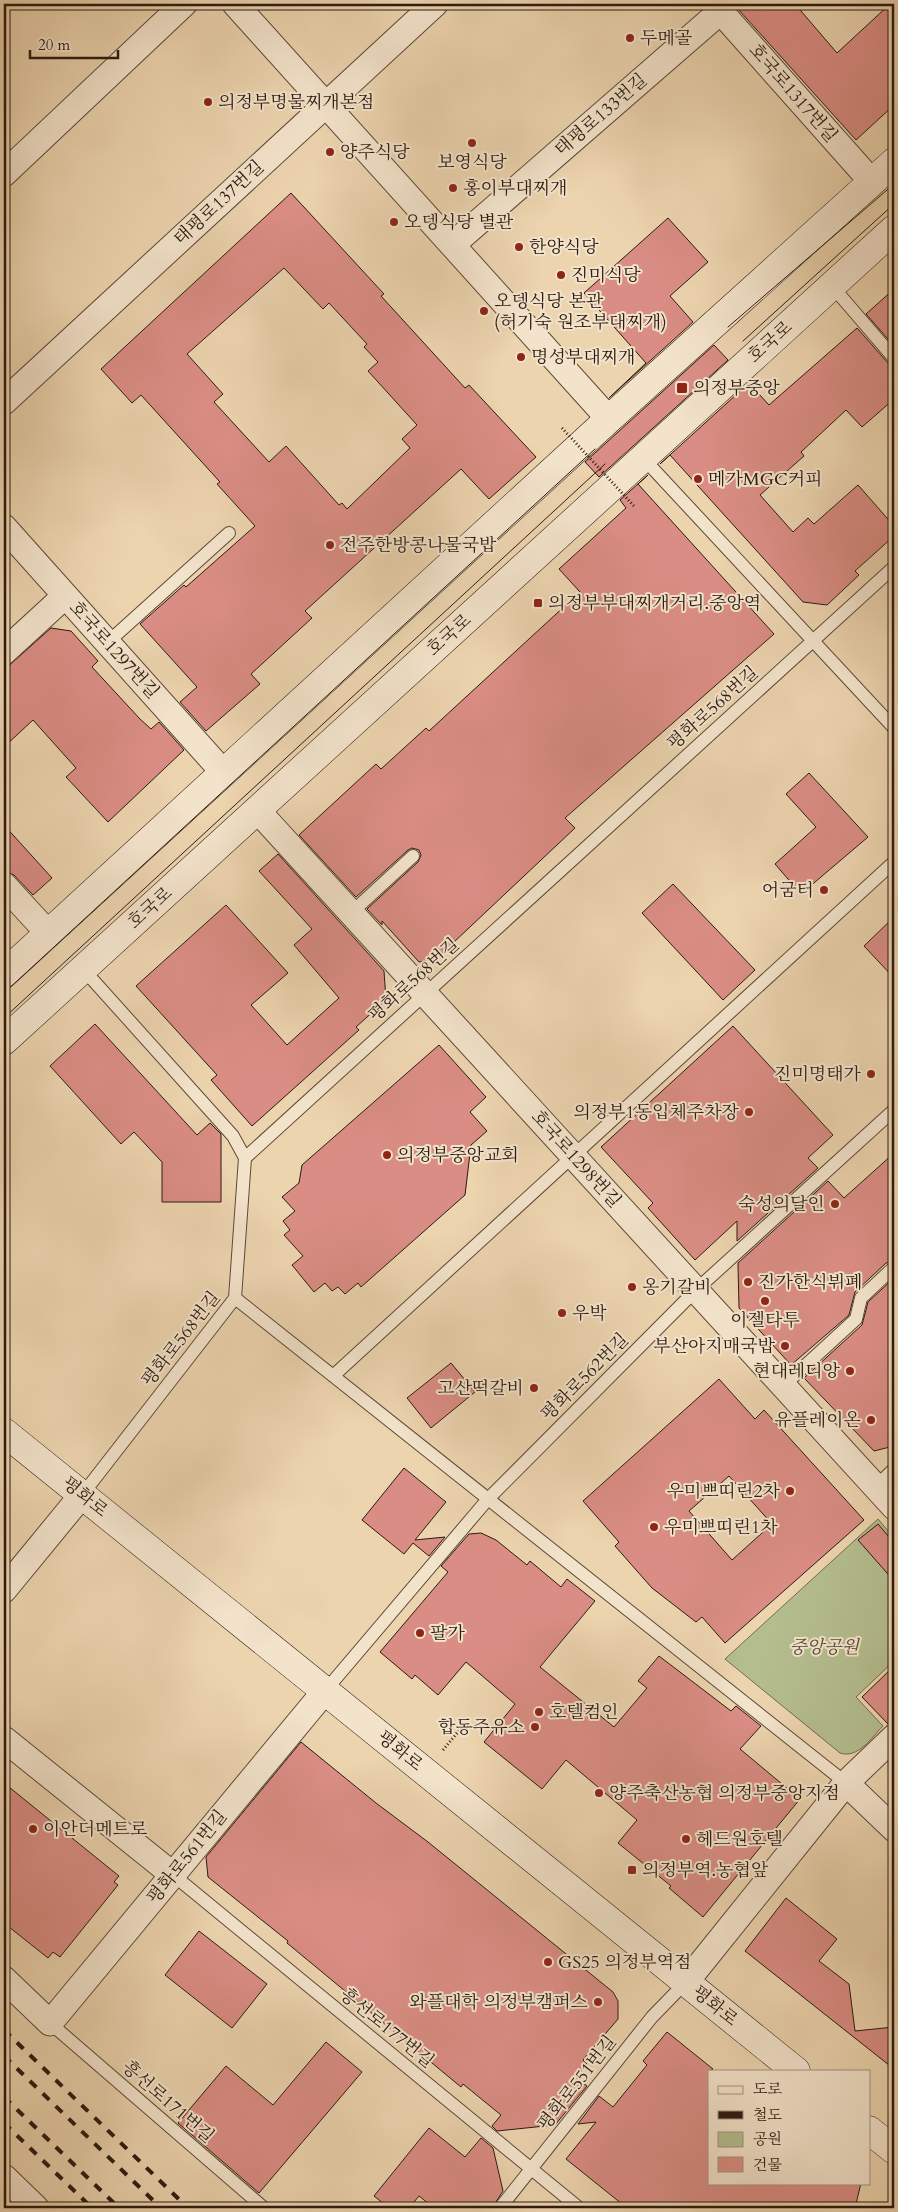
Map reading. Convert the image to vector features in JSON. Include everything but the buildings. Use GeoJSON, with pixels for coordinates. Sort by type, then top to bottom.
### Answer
{"type":"FeatureCollection","features":[{"type":"Feature","properties":{"kind":"street"},"geometry":{"type":"LineString","coordinates":[[4,174],[184,4]]}},
{"type":"Feature","properties":{"kind":"street"},"geometry":{"type":"LineString","coordinates":[[236,4],[609,419]]}},
{"type":"Feature","properties":{"kind":"street","name":"태평로137번길"},"geometry":{"type":"LineString","coordinates":[[4,402],[434,4]]}},
{"type":"Feature","properties":{"kind":"street","name":"호국로1317번길"},"geometry":{"type":"LineString","coordinates":[[720,6],[872,182]]}},
{"type":"Feature","properties":{"kind":"street","name":"태평로133번길"},"geometry":{"type":"LineString","coordinates":[[452,245],[720,6]]}},
{"type":"Feature","properties":{"kind":"street"},"geometry":{"type":"LineString","coordinates":[[4,974],[609,419],[894,162]]}},
{"type":"Feature","properties":{"kind":"street","name":"호국로"},"geometry":{"type":"LineString","coordinates":[[4,1041],[894,229]]}},
{"type":"Feature","properties":{"kind":"street","name":"호국로1297번길"},"geometry":{"type":"LineString","coordinates":[[4,527],[224,774]]}},
{"type":"Feature","properties":{"kind":"street"},"geometry":{"type":"LineString","coordinates":[[4,652],[66,596]]}},
{"type":"Feature","properties":{"kind":"street","name":"호국로1298번길"},"geometry":{"type":"LineString","coordinates":[[257,810],[894,1508]]}},
{"type":"Feature","properties":{"kind":"street"},"geometry":{"type":"LineString","coordinates":[[4,885],[48,933]]}},
{"type":"Feature","properties":{"kind":"street","name":"평화로"},"geometry":{"type":"LineString","coordinates":[[4,1432],[795,2070]]}},
{"type":"Feature","properties":{"kind":"street"},"geometry":{"type":"LineString","coordinates":[[4,1590],[82,1495]]}},
{"type":"Feature","properties":{"kind":"street","name":"평화로561번길"},"geometry":{"type":"LineString","coordinates":[[50,2023],[324,1691]]}},
{"type":"Feature","properties":{"kind":"street"},"geometry":{"type":"LineString","coordinates":[[686,1982],[846,1783],[894,1737]]}},
{"type":"Feature","properties":{"kind":"street"},"geometry":{"type":"LineString","coordinates":[[4,1739],[172,1874]]}},
{"type":"Feature","properties":{"kind":"street"},"geometry":{"type":"LineString","coordinates":[[846,1783],[894,1829]]}},
{"type":"Feature","properties":{"kind":"street"},"geometry":{"type":"LineString","coordinates":[[4,1979],[50,2023]]}},
{"type":"Feature","properties":{"kind":"street"},"geometry":{"type":"LineString","coordinates":[[870,2131],[894,2150]]}},
{"type":"Feature","properties":{"kind":"street"},"geometry":{"type":"LineString","coordinates":[[4,2177],[36,2208]]}},
{"type":"Feature","properties":{"kind":"lane"},"geometry":{"type":"LineString","coordinates":[[832,286],[894,358]]}},
{"type":"Feature","properties":{"kind":"lane"},"geometry":{"type":"LineString","coordinates":[[644,458],[894,728]]}},
{"type":"Feature","properties":{"kind":"lane"},"geometry":{"type":"LineString","coordinates":[[107,643],[229,533]]}},
{"type":"Feature","properties":{"kind":"lane","name":"평화로568번길"},"geometry":{"type":"LineString","coordinates":[[82,1495],[235,1298],[245,1158],[894,567]]}},
{"type":"Feature","properties":{"kind":"lane"},"geometry":{"type":"LineString","coordinates":[[351,913],[413,856]]}},
{"type":"Feature","properties":{"kind":"lane"},"geometry":{"type":"LineString","coordinates":[[333,1376],[894,862]]}},
{"type":"Feature","properties":{"kind":"lane"},"geometry":{"type":"LineString","coordinates":[[83,969],[233,1136],[245,1158]]}},
{"type":"Feature","properties":{"kind":"lane","name":"평화로562번길"},"geometry":{"type":"LineString","coordinates":[[324,1691],[488,1499],[696,1290],[894,1110]]}},
{"type":"Feature","properties":{"kind":"lane"},"geometry":{"type":"LineString","coordinates":[[783,1386],[856,1319],[860,1298],[892,1269]]}},
{"type":"Feature","properties":{"kind":"lane"},"geometry":{"type":"LineString","coordinates":[[235,1298],[846,1783]]}},
{"type":"Feature","properties":{"kind":"lane"},"geometry":{"type":"LineString","coordinates":[[875,1487],[894,1469]]}},
{"type":"Feature","properties":{"kind":"lane","name":"흥선로177번길"},"geometry":{"type":"LineString","coordinates":[[172,1874],[579,2208]]}},
{"type":"Feature","properties":{"kind":"lane","name":"평화로551번길"},"geometry":{"type":"LineString","coordinates":[[500,2208],[652,2016],[686,1982]]}},
{"type":"Feature","properties":{"kind":"lane","name":"흥선로171번길"},"geometry":{"type":"LineString","coordinates":[[50,2023],[264,2208]]}},
{"type":"Feature","properties":{"kind":"path"},"geometry":{"type":"LineString","coordinates":[[562,428],[634,506]]}},
{"type":"Feature","properties":{"kind":"path"},"geometry":{"type":"LineString","coordinates":[[426,1772],[466,1721]]}},
{"type":"Feature","properties":{"kind":"green space","name":"중앙공원"},"geometry":{"type":"Polygon","coordinates":[[[878,1519],[894,1538],[894,1661],[856,1697],[883,1726],[858,1750],[847,1754],[840,1753],[725,1659],[878,1519]]]}},
{"type":"Feature","properties":{"kind":"tram line"},"geometry":{"type":"LineString","coordinates":[[728,327],[894,184]]}},
{"type":"Feature","properties":{"kind":"tram line"},"geometry":{"type":"LineString","coordinates":[[743,341],[894,204]]}},
{"type":"Feature","properties":{"kind":"tram line"},"geometry":{"type":"LineString","coordinates":[[4,993],[595,449]]}},
{"type":"Feature","properties":{"kind":"tram line"},"geometry":{"type":"LineString","coordinates":[[4,1018],[605,464]]}},
{"type":"Feature","properties":{"kind":"railway"},"geometry":{"type":"LineString","coordinates":[[4,2030],[188,2208]]}},
{"type":"Feature","properties":{"kind":"railway"},"geometry":{"type":"LineString","coordinates":[[4,2056],[161,2208]]}},
{"type":"Feature","properties":{"kind":"railway"},"geometry":{"type":"LineString","coordinates":[[4,2097],[119,2208]]}},
{"type":"Feature","properties":{"kind":"railway"},"geometry":{"type":"LineString","coordinates":[[4,2123],[92,2208]]}},
{"type":"Feature","properties":{"kind":"place","name":"두메골"},"geometry":{"type":"Point","coordinates":[630,38]}},
{"type":"Feature","properties":{"kind":"place","name":"의정부명물찌개본점"},"geometry":{"type":"Point","coordinates":[208,102]}},
{"type":"Feature","properties":{"kind":"place","name":"보영식당"},"geometry":{"type":"Point","coordinates":[472,143]}},
{"type":"Feature","properties":{"kind":"place","name":"양주식당"},"geometry":{"type":"Point","coordinates":[330,152]}},
{"type":"Feature","properties":{"kind":"place","name":"홍이부대찌개"},"geometry":{"type":"Point","coordinates":[453,188]}},
{"type":"Feature","properties":{"kind":"place","name":"오뎅식당 별관"},"geometry":{"type":"Point","coordinates":[394,222]}},
{"type":"Feature","properties":{"kind":"place","name":"한양식당"},"geometry":{"type":"Point","coordinates":[519,247]}},
{"type":"Feature","properties":{"kind":"place","name":"진미식당"},"geometry":{"type":"Point","coordinates":[561,275]}},
{"type":"Feature","properties":{"kind":"place","name":"오뎅식당 본관 (허기숙 원조부대찌개)"},"geometry":{"type":"Point","coordinates":[484,311]}},
{"type":"Feature","properties":{"kind":"place","name":"명성부대찌개"},"geometry":{"type":"Point","coordinates":[521,357]}},
{"type":"Feature","properties":{"kind":"place","name":"의정부중앙"},"geometry":{"type":"Point","coordinates":[682,388]}},
{"type":"Feature","properties":{"kind":"place","name":"메가MGC커피"},"geometry":{"type":"Point","coordinates":[698,479]}},
{"type":"Feature","properties":{"kind":"place","name":"전주한방콩나물국밥"},"geometry":{"type":"Point","coordinates":[330,545]}},
{"type":"Feature","properties":{"kind":"place","name":"의정부부대찌개거리.중앙역"},"geometry":{"type":"Point","coordinates":[538,603]}},
{"type":"Feature","properties":{"kind":"place","name":"어굼터"},"geometry":{"type":"Point","coordinates":[824,890]}},
{"type":"Feature","properties":{"kind":"place","name":"진미명태가"},"geometry":{"type":"Point","coordinates":[871,1074]}},
{"type":"Feature","properties":{"kind":"place","name":"의정부1동입체주차장"},"geometry":{"type":"Point","coordinates":[749,1112]}},
{"type":"Feature","properties":{"kind":"place","name":"의정부중앙교회"},"geometry":{"type":"Point","coordinates":[387,1155]}},
{"type":"Feature","properties":{"kind":"place","name":"숙성의달인"},"geometry":{"type":"Point","coordinates":[835,1204]}},
{"type":"Feature","properties":{"kind":"place","name":"진가한식뷔폐"},"geometry":{"type":"Point","coordinates":[748,1282]}},
{"type":"Feature","properties":{"kind":"place","name":"옹기갈비"},"geometry":{"type":"Point","coordinates":[632,1287]}},
{"type":"Feature","properties":{"kind":"place","name":"이젤타투"},"geometry":{"type":"Point","coordinates":[765,1301]}},
{"type":"Feature","properties":{"kind":"place","name":"우박"},"geometry":{"type":"Point","coordinates":[562,1313]}},
{"type":"Feature","properties":{"kind":"place","name":"부산아지매국밥"},"geometry":{"type":"Point","coordinates":[785,1346]}},
{"type":"Feature","properties":{"kind":"place","name":"현대레디앙"},"geometry":{"type":"Point","coordinates":[850,1371]}},
{"type":"Feature","properties":{"kind":"place","name":"고산떡갈비"},"geometry":{"type":"Point","coordinates":[534,1388]}},
{"type":"Feature","properties":{"kind":"place","name":"유플레이온"},"geometry":{"type":"Point","coordinates":[871,1420]}},
{"type":"Feature","properties":{"kind":"place","name":"우미쁘띠린2차"},"geometry":{"type":"Point","coordinates":[790,1491]}},
{"type":"Feature","properties":{"kind":"place","name":"우미쁘띠린1차"},"geometry":{"type":"Point","coordinates":[654,1527]}},
{"type":"Feature","properties":{"kind":"place","name":"팔가"},"geometry":{"type":"Point","coordinates":[420,1633]}},
{"type":"Feature","properties":{"kind":"place","name":"호텔컴인"},"geometry":{"type":"Point","coordinates":[539,1712]}},
{"type":"Feature","properties":{"kind":"place","name":"합동주유소"},"geometry":{"type":"Point","coordinates":[535,1727]}},
{"type":"Feature","properties":{"kind":"place","name":"양주축산농협 의정부중앙지점"},"geometry":{"type":"Point","coordinates":[599,1793]}},
{"type":"Feature","properties":{"kind":"place","name":"이안더메트로"},"geometry":{"type":"Point","coordinates":[33,1829]}},
{"type":"Feature","properties":{"kind":"place","name":"헤드원호텔"},"geometry":{"type":"Point","coordinates":[686,1839]}},
{"type":"Feature","properties":{"kind":"place","name":"의정부역.농협앞"},"geometry":{"type":"Point","coordinates":[632,1870]}},
{"type":"Feature","properties":{"kind":"place","name":"GS25 의정부역점"},"geometry":{"type":"Point","coordinates":[548,1962]}},
{"type":"Feature","properties":{"kind":"place","name":"와플대학 의정부캠퍼스"},"geometry":{"type":"Point","coordinates":[598,2002]}}]}
